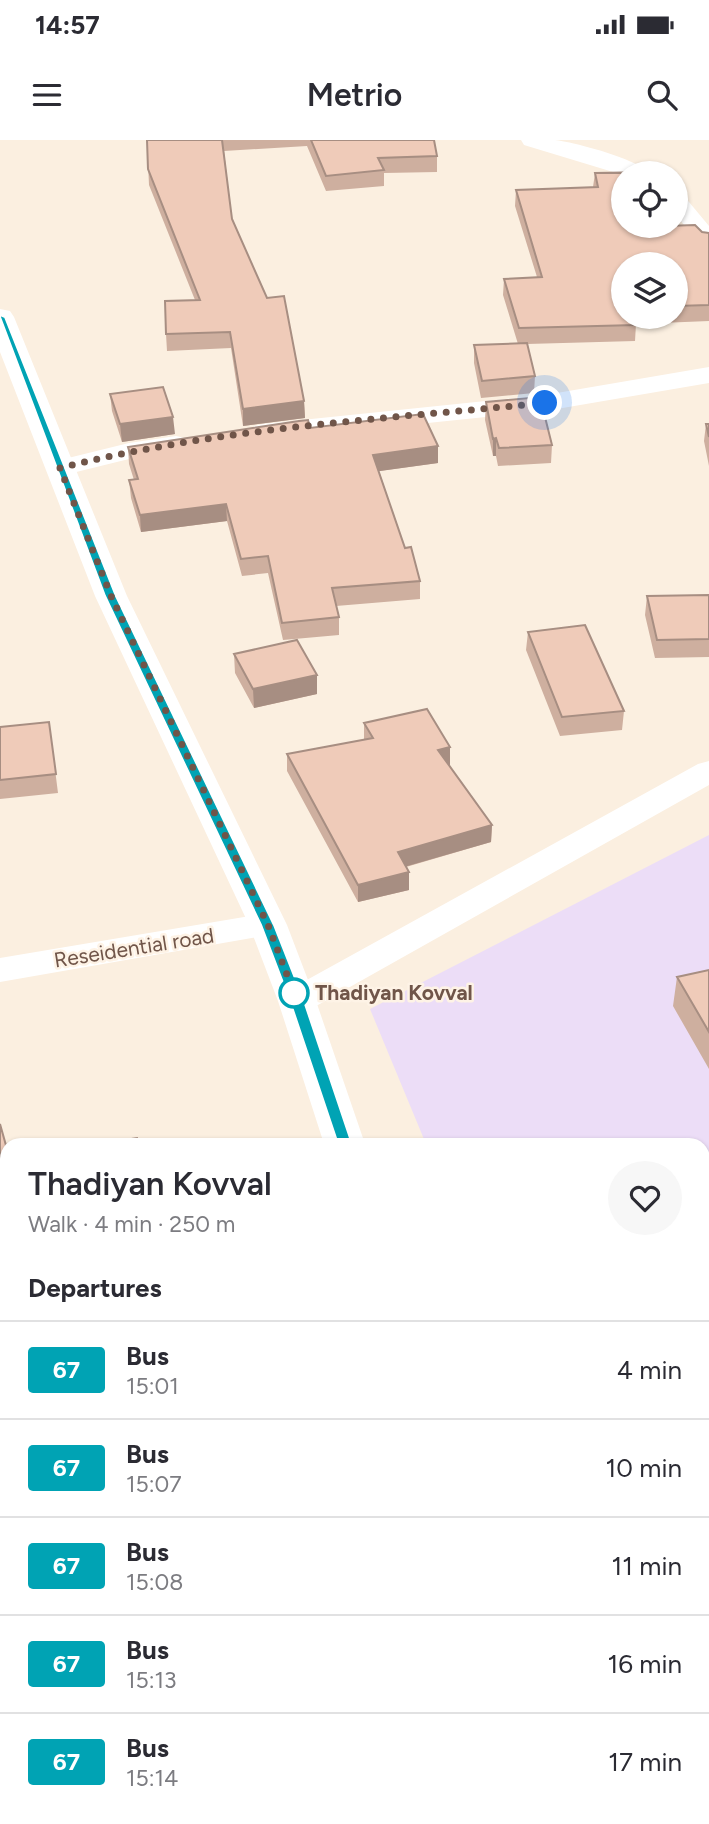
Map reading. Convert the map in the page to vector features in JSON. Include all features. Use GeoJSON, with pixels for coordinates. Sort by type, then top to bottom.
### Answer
{"type":"FeatureCollection","features":[{"type":"Feature","properties":{"kind":"main road"},"geometry":{"type":"LineString","coordinates":[[0,317],[111,596],[268,925],[297,1001],[343,1138]]}},
{"type":"Feature","properties":{"kind":"street"},"geometry":{"type":"LineString","coordinates":[[532,140],[611,162]]}},
{"type":"Feature","properties":{"kind":"street"},"geometry":{"type":"LineString","coordinates":[[691,207],[709,241]]}},
{"type":"Feature","properties":{"kind":"street"},"geometry":{"type":"LineString","coordinates":[[243,435],[545,403],[709,375]]}},
{"type":"Feature","properties":{"kind":"street"},"geometry":{"type":"LineString","coordinates":[[60,468],[129,451],[205,440]]}},
{"type":"Feature","properties":{"kind":"street"},"geometry":{"type":"LineString","coordinates":[[297,1001],[709,771]]}},
{"type":"Feature","properties":{"kind":"street","name":"Reseidential road"},"geometry":{"type":"LineString","coordinates":[[0,970],[268,925]]}},
{"type":"Feature","properties":{"kind":"shaded area"},"geometry":{"type":"Polygon","coordinates":[[[709,835],[709,1138],[424,1138],[370,1009],[709,835]]]}},
{"type":"Feature","properties":{"kind":"building"},"geometry":{"type":"Polygon","coordinates":[[[147,140],[222,140],[232,219],[267,298],[284,296],[304,401],[243,409],[230,332],[166,334],[165,301],[200,300],[148,169],[147,140]]]}},
{"type":"Feature","properties":{"kind":"building"},"geometry":{"type":"Polygon","coordinates":[[[311,140],[434,140],[437,156],[378,158],[384,170],[326,176],[311,140]]]}},
{"type":"Feature","properties":{"kind":"building"},"geometry":{"type":"Polygon","coordinates":[[[595,173],[611,173],[611,238],[688,238],[688,225],[695,225],[702,232],[709,233],[709,305],[688,306],[688,252],[611,252],[611,326],[519,328],[504,279],[542,277],[516,190],[598,187],[595,173]]]}},
{"type":"Feature","properties":{"kind":"building"},"geometry":{"type":"Polygon","coordinates":[[[527,343],[535,376],[482,381],[474,345],[527,343]]]}},
{"type":"Feature","properties":{"kind":"building"},"geometry":{"type":"Polygon","coordinates":[[[163,387],[173,417],[120,424],[110,394],[163,387]]]}},
{"type":"Feature","properties":{"kind":"building"},"geometry":{"type":"Polygon","coordinates":[[[540,397],[552,445],[499,448],[496,438],[493,439],[486,402],[540,397]]]}},
{"type":"Feature","properties":{"kind":"building"},"geometry":{"type":"Polygon","coordinates":[[[423,414],[438,446],[373,455],[405,548],[411,547],[420,581],[332,588],[339,617],[282,623],[268,556],[241,559],[226,504],[140,515],[129,480],[138,479],[128,447],[299,421],[308,420],[310,428],[423,414]]]}},
{"type":"Feature","properties":{"kind":"building"},"geometry":{"type":"Polygon","coordinates":[[[709,595],[709,639],[657,640],[647,596],[709,595]]]}},
{"type":"Feature","properties":{"kind":"building"},"geometry":{"type":"Polygon","coordinates":[[[585,625],[624,711],[562,717],[528,632],[585,625]]]}},
{"type":"Feature","properties":{"kind":"building"},"geometry":{"type":"Polygon","coordinates":[[[297,640],[317,675],[253,689],[234,654],[297,640]]]}},
{"type":"Feature","properties":{"kind":"building"},"geometry":{"type":"Polygon","coordinates":[[[427,709],[450,747],[438,750],[492,825],[398,852],[409,872],[358,885],[287,754],[373,738],[364,723],[427,709]]]}},
{"type":"Feature","properties":{"kind":"building"},"geometry":{"type":"Polygon","coordinates":[[[49,722],[56,774],[0,780],[0,727],[49,722]]]}},
{"type":"Feature","properties":{"kind":"building"},"geometry":{"type":"Polygon","coordinates":[[[709,970],[709,1032],[677,977],[709,970]]]}},
{"type":"Feature","properties":{"kind":"bus line","name":"67"},"geometry":{"type":"LineString","coordinates":[[0,317],[111,596],[268,925],[297,1001],[343,1138]]}},
{"type":"Feature","properties":{"kind":"place","name":"Thadiyan Kovval"},"geometry":{"type":"Point","coordinates":[294,993]}},
{"type":"Feature","properties":{"kind":"route"},"geometry":{"type":"LineString","coordinates":[[294,993],[297,1001],[268,925],[111,596],[60,468],[129,451],[243,435],[545,403]]}}]}
